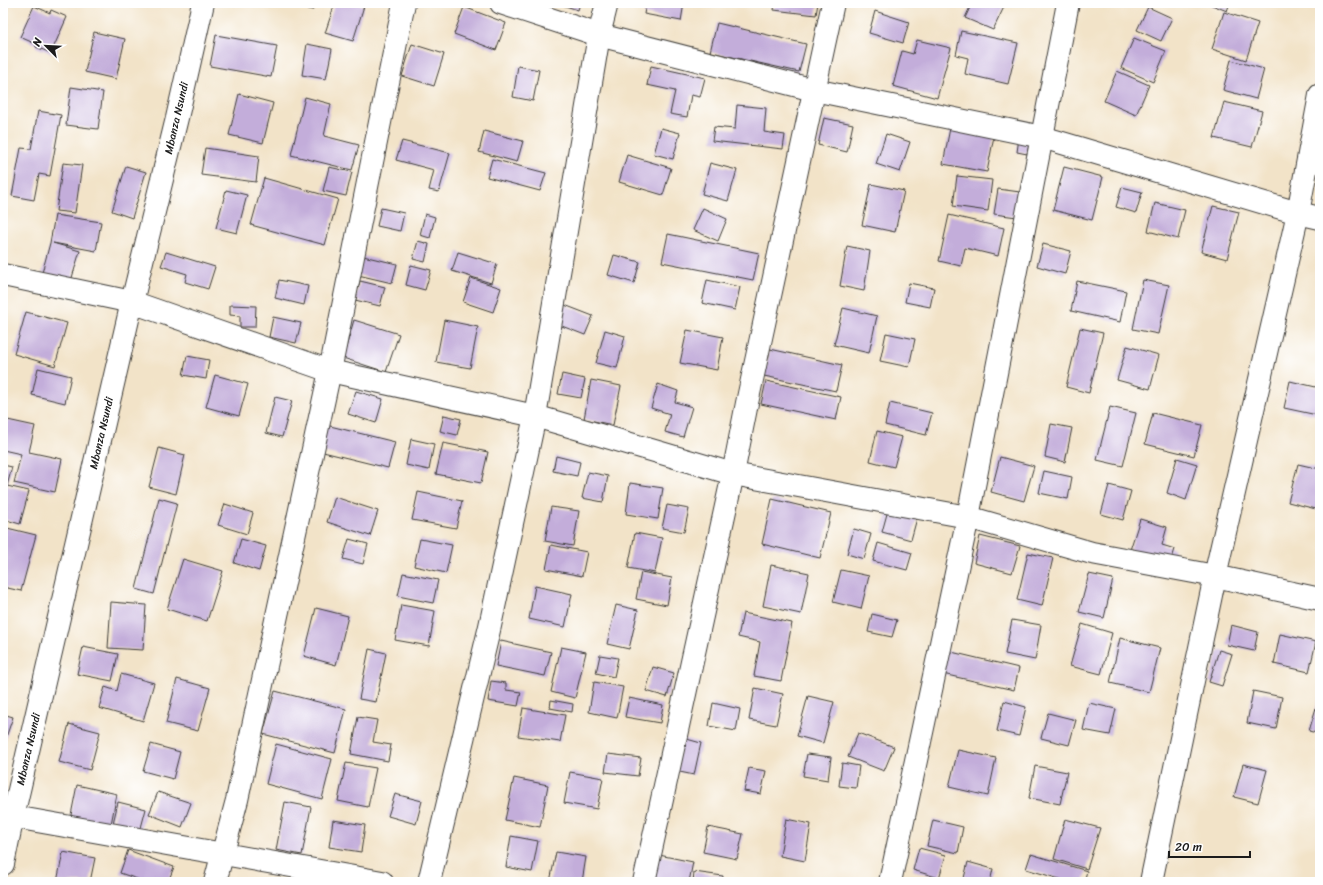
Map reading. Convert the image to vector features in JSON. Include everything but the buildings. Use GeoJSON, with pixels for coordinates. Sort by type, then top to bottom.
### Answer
{"type":"FeatureCollection","features":[{"type":"Feature","properties":{"kind":"street","name":"Mbanza Nsundi"},"geometry":{"type":"LineString","coordinates":[[3,864],[8,816],[177,118],[203,3]]}},
{"type":"Feature","properties":{"kind":"street"},"geometry":{"type":"LineString","coordinates":[[215,882],[221,854],[237,800],[330,371],[404,3]]}},
{"type":"Feature","properties":{"kind":"street"},"geometry":{"type":"LineString","coordinates":[[501,3],[599,35],[814,90],[1042,137],[1298,213],[1320,218]]}},
{"type":"Feature","properties":{"kind":"street"},"geometry":{"type":"LineString","coordinates":[[429,882],[490,626],[535,416],[599,35],[607,3]]}},
{"type":"Feature","properties":{"kind":"street"},"geometry":{"type":"LineString","coordinates":[[644,882],[733,474],[833,3]]}},
{"type":"Feature","properties":{"kind":"street"},"geometry":{"type":"LineString","coordinates":[[890,882],[968,517],[1068,3]]}},
{"type":"Feature","properties":{"kind":"street"},"geometry":{"type":"LineString","coordinates":[[1151,882],[1215,576],[1298,213],[1320,95]]}},
{"type":"Feature","properties":{"kind":"street"},"geometry":{"type":"LineString","coordinates":[[3,275],[132,302],[330,371],[535,416],[733,474],[968,517],[1092,553],[1215,576],[1320,599]]}},
{"type":"Feature","properties":{"kind":"street"},"geometry":{"type":"LineString","coordinates":[[8,816],[382,882]]}}]}
